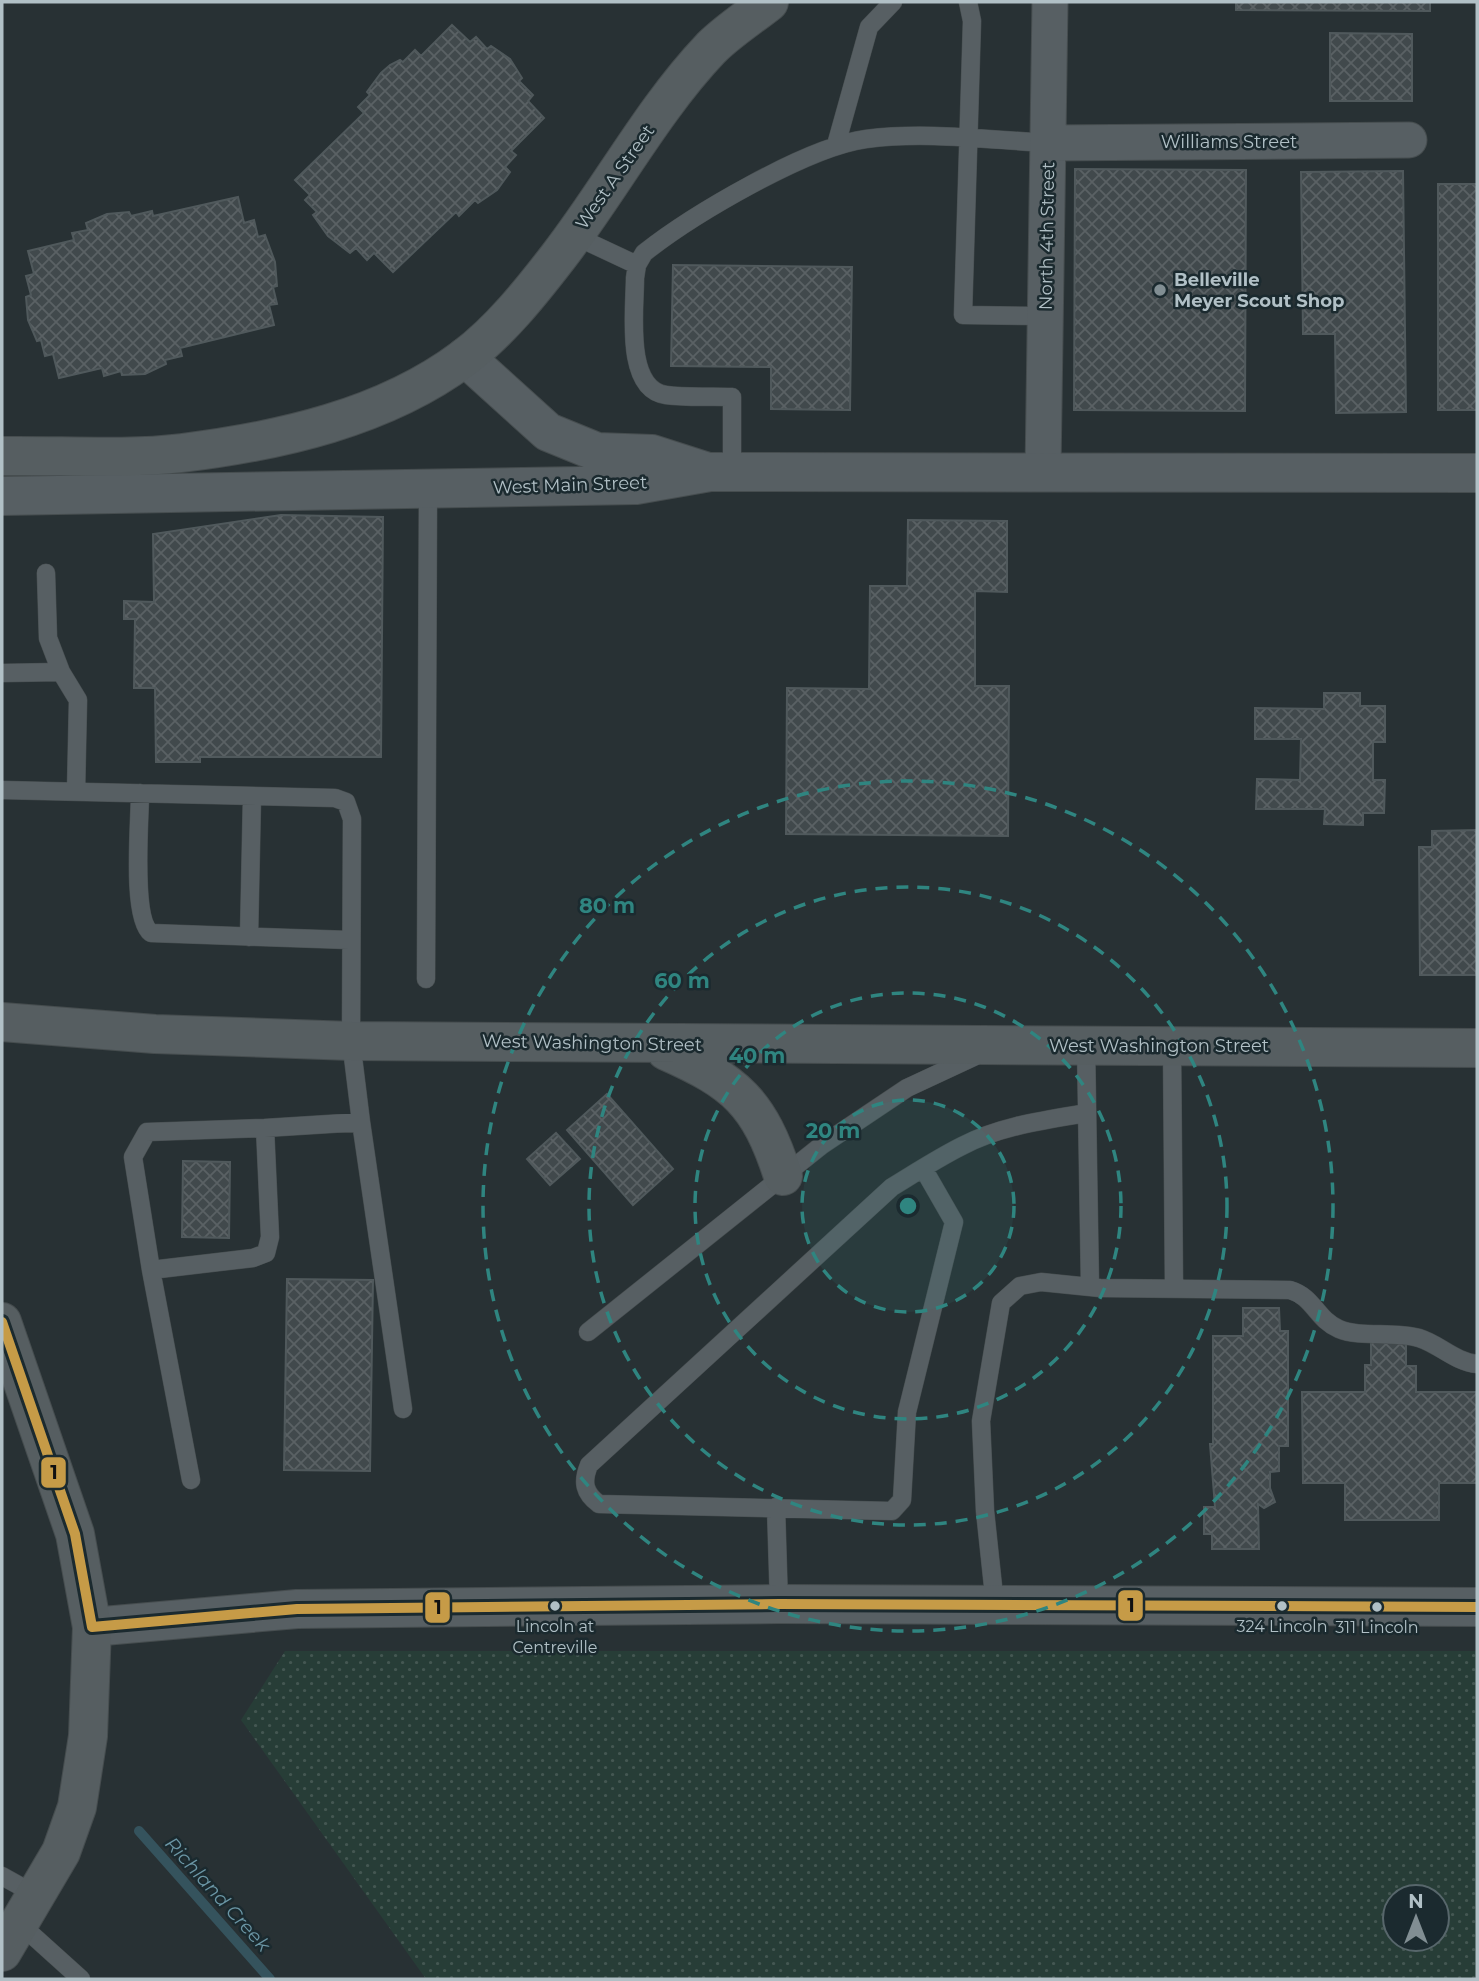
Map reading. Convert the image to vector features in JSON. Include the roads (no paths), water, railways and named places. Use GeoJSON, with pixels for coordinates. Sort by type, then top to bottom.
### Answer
{"type":"FeatureCollection","features":[{"type":"Feature","properties":{"kind":"main road","name":"West A Street"},"geometry":{"type":"LineString","coordinates":[[465,357],[517,307],[712,47],[769,2]]}},
{"type":"Feature","properties":{"kind":"main road"},"geometry":{"type":"LineString","coordinates":[[2,456],[179,453],[274,438],[353,416],[419,386],[465,357]]}},
{"type":"Feature","properties":{"kind":"main road","name":"West Washington Street"},"geometry":{"type":"LineString","coordinates":[[2,1022],[155,1034],[351,1041],[1477,1048]]}},
{"type":"Feature","properties":{"kind":"main road"},"geometry":{"type":"LineString","coordinates":[[651,1044],[713,1071],[742,1096],[770,1136],[783,1176]]}},
{"type":"Feature","properties":{"kind":"main road"},"geometry":{"type":"LineString","coordinates":[[2,1322],[75,1534],[92,1627],[88,1736],[77,1807],[61,1852],[20,1924]]}},
{"type":"Feature","properties":{"kind":"street","name":"North 4th Street"},"geometry":{"type":"LineString","coordinates":[[1043,471],[1049,2]]}},
{"type":"Feature","properties":{"kind":"street","name":"Williams Street"},"geometry":{"type":"LineString","coordinates":[[1049,143],[1409,140]]}},
{"type":"Feature","properties":{"kind":"street","name":"West Main Street"},"geometry":{"type":"LineString","coordinates":[[465,357],[548,432],[597,452],[652,453],[721,472]]}},
{"type":"Feature","properties":{"kind":"street","name":"West Main Street"},"geometry":{"type":"LineString","coordinates":[[2,496],[636,485],[721,472]]}},
{"type":"Feature","properties":{"kind":"street"},"geometry":{"type":"LineString","coordinates":[[721,472],[1477,473]]}},
{"type":"Feature","properties":{"kind":"street"},"geometry":{"type":"LineString","coordinates":[[92,1627],[297,1609],[779,1604],[1477,1607]]}},
{"type":"Feature","properties":{"kind":"lane"},"geometry":{"type":"LineString","coordinates":[[836,145],[869,27],[893,2]]}},
{"type":"Feature","properties":{"kind":"lane"},"geometry":{"type":"LineString","coordinates":[[968,2],[972,21],[963,315],[1046,316]]}},
{"type":"Feature","properties":{"kind":"lane"},"geometry":{"type":"LineString","coordinates":[[721,472],[732,397],[663,395],[649,386],[639,374],[636,357],[636,265],[643,253],[690,222],[782,169],[836,145],[868,138],[969,138],[1049,143]]}},
{"type":"Feature","properties":{"kind":"lane"},"geometry":{"type":"LineString","coordinates":[[573,235],[636,265]]}},
{"type":"Feature","properties":{"kind":"lane"},"geometry":{"type":"LineString","coordinates":[[426,979],[428,489]]}},
{"type":"Feature","properties":{"kind":"lane"},"geometry":{"type":"LineString","coordinates":[[46,573],[48,638],[61,673],[78,700],[76,792]]}},
{"type":"Feature","properties":{"kind":"lane"},"geometry":{"type":"LineString","coordinates":[[2,673],[61,673]]}},
{"type":"Feature","properties":{"kind":"lane"},"geometry":{"type":"LineString","coordinates":[[2,790],[335,798],[346,802],[352,819],[349,940],[351,1041],[403,1409]]}},
{"type":"Feature","properties":{"kind":"lane"},"geometry":{"type":"LineString","coordinates":[[140,793],[139,908],[144,927],[151,933],[349,940]]}},
{"type":"Feature","properties":{"kind":"lane"},"geometry":{"type":"LineString","coordinates":[[249,937],[252,796]]}},
{"type":"Feature","properties":{"kind":"lane"},"geometry":{"type":"LineString","coordinates":[[588,1332],[822,1144],[907,1088],[999,1045]]}},
{"type":"Feature","properties":{"kind":"lane"},"geometry":{"type":"LineString","coordinates":[[1086,1045],[1090,1287]]}},
{"type":"Feature","properties":{"kind":"lane"},"geometry":{"type":"LineString","coordinates":[[1172,1046],[1174,1289]]}},
{"type":"Feature","properties":{"kind":"lane"},"geometry":{"type":"LineString","coordinates":[[923,1168],[954,1222],[907,1412],[902,1500],[892,1511],[600,1504],[589,1496],[584,1479],[589,1465],[640,1415],[782,1291],[892,1187],[923,1168],[963,1144],[1027,1123],[1087,1113]]}},
{"type":"Feature","properties":{"kind":"lane"},"geometry":{"type":"LineString","coordinates":[[191,1480],[132,1157],[147,1132],[361,1122]]}},
{"type":"Feature","properties":{"kind":"lane"},"geometry":{"type":"LineString","coordinates":[[151,1270],[253,1258],[266,1253],[270,1237],[265,1128]]}},
{"type":"Feature","properties":{"kind":"lane"},"geometry":{"type":"LineString","coordinates":[[995,1605],[985,1511],[981,1421],[1000,1303],[1020,1286],[1041,1282],[1090,1287],[1290,1290],[1305,1294],[1326,1322],[1342,1330],[1394,1332],[1422,1339],[1467,1363],[1477,1364]]}},
{"type":"Feature","properties":{"kind":"lane"},"geometry":{"type":"LineString","coordinates":[[776,1507],[779,1604]]}},
{"type":"Feature","properties":{"kind":"lane"},"geometry":{"type":"LineString","coordinates":[[2,1876],[20,1924],[81,1979]]}},
{"type":"Feature","properties":{"kind":"waterway","name":"Richland Creek"},"geometry":{"type":"LineString","coordinates":[[139,1831],[270,1979]]}},
{"type":"Feature","properties":{"kind":"place","name":"Belleville Meyer Scout Shop"},"geometry":{"type":"Point","coordinates":[1160,290]}},
{"type":"Feature","properties":{"kind":"place","name":"Lincoln at Centreville"},"geometry":{"type":"Point","coordinates":[555,1606]}},
{"type":"Feature","properties":{"kind":"place","name":"324 Lincoln"},"geometry":{"type":"Point","coordinates":[1282,1606]}},
{"type":"Feature","properties":{"kind":"place","name":"311 Lincoln"},"geometry":{"type":"Point","coordinates":[1377,1607]}}]}
